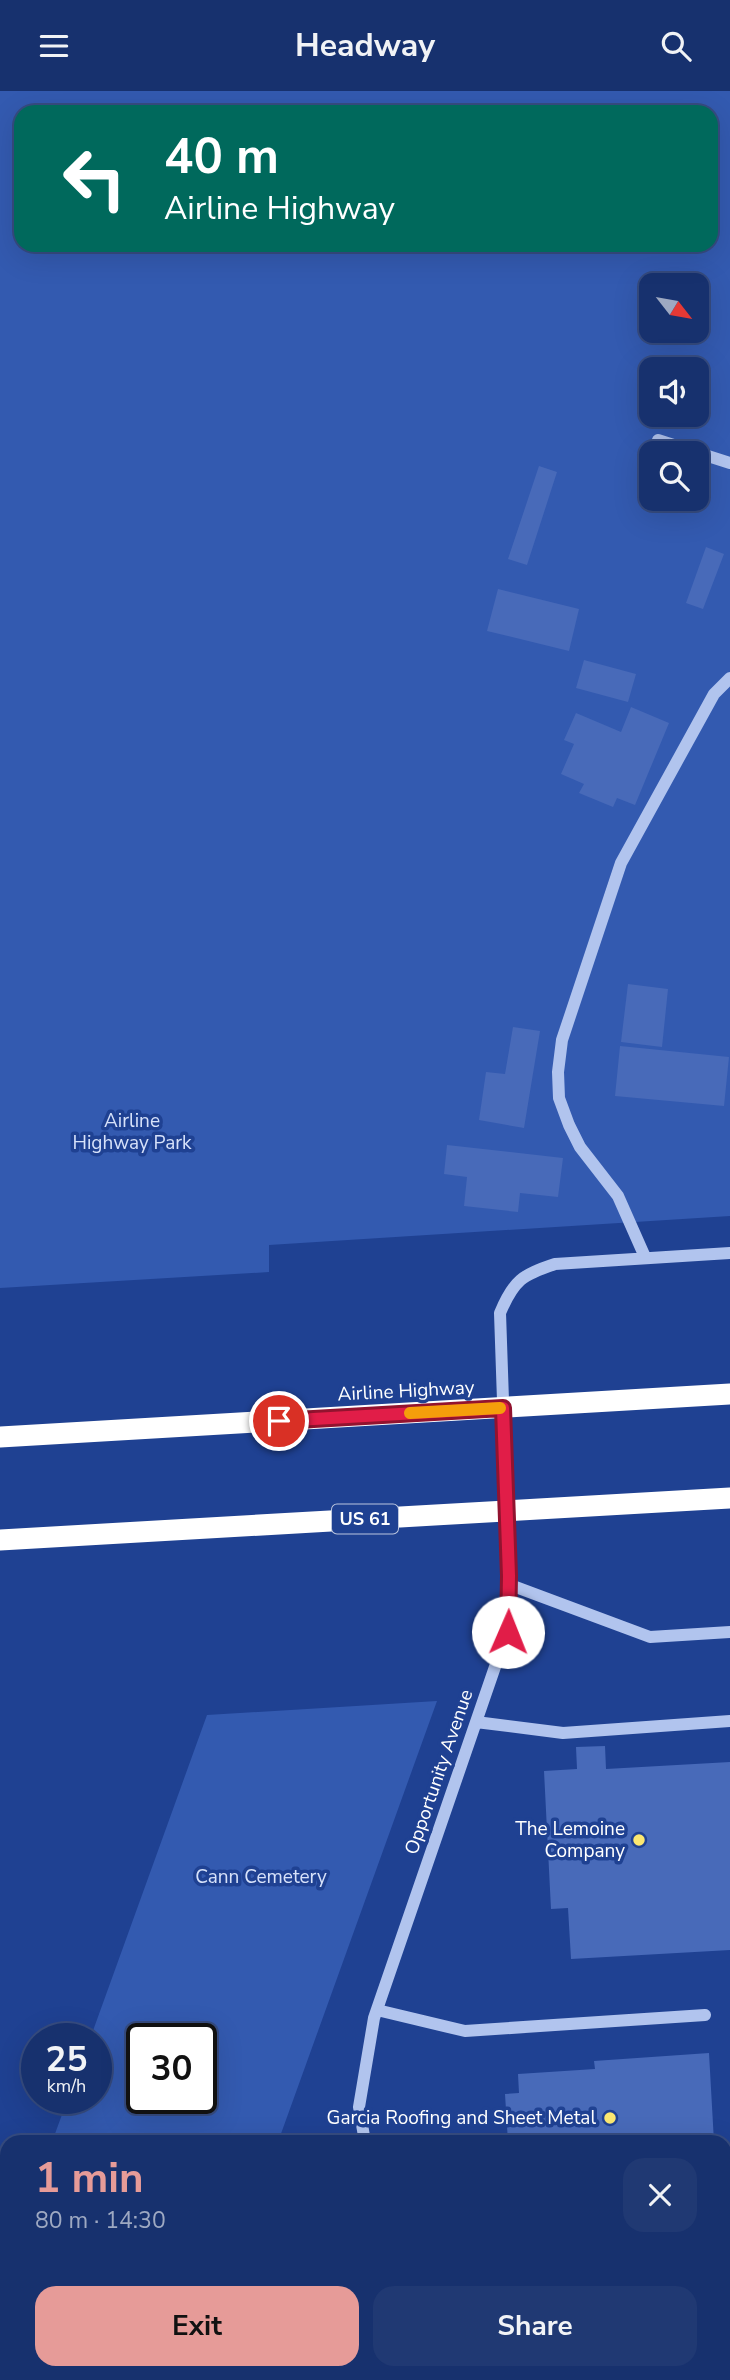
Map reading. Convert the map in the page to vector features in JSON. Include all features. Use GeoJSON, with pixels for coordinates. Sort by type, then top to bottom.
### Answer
{"type":"FeatureCollection","features":[{"type":"Feature","properties":{"kind":"highway","name":"Airline Highway"},"geometry":{"type":"LineString","coordinates":[[0,1437],[730,1394]]}},
{"type":"Feature","properties":{"kind":"highway","name":"US 61"},"geometry":{"type":"LineString","coordinates":[[0,1540],[730,1498]]}},
{"type":"Feature","properties":{"kind":"street"},"geometry":{"type":"LineString","coordinates":[[658,440],[730,463]]}},
{"type":"Feature","properties":{"kind":"street"},"geometry":{"type":"LineString","coordinates":[[645,1257],[618,1196],[580,1147],[559,1098],[558,1072],[562,1040],[621,863],[713,694],[730,678]]}},
{"type":"Feature","properties":{"kind":"street","name":"Opportunity Avenue"},"geometry":{"type":"LineString","coordinates":[[364,2135],[359,2107],[377,2010],[508,1632],[500,1313],[510,1290],[529,1273],[555,1264],[730,1253]]}},
{"type":"Feature","properties":{"kind":"street"},"geometry":{"type":"LineString","coordinates":[[508,1584],[650,1637],[730,1632]]}},
{"type":"Feature","properties":{"kind":"street"},"geometry":{"type":"LineString","coordinates":[[476,1722],[563,1733],[730,1721]]}},
{"type":"Feature","properties":{"kind":"street"},"geometry":{"type":"LineString","coordinates":[[377,2010],[465,2031],[705,2015]]}},
{"type":"Feature","properties":{"kind":"green space","name":"Airline Highway Park"},"geometry":{"type":"Polygon","coordinates":[[[0,91],[730,91],[730,1216],[269,1245],[269,1272],[0,1288],[0,91]]]}},
{"type":"Feature","properties":{"kind":"green space","name":"Cann Cemetery"},"geometry":{"type":"Polygon","coordinates":[[[437,1701],[281,2135],[55,2135],[62,2114],[112,2114],[112,2023],[96,2023],[207,1715],[437,1701]]]}},
{"type":"Feature","properties":{"kind":"building"},"geometry":{"type":"Polygon","coordinates":[[[539,466],[557,472],[527,565],[508,559],[539,466]]]}},
{"type":"Feature","properties":{"kind":"building"},"geometry":{"type":"Polygon","coordinates":[[[706,547],[724,554],[703,609],[686,603],[706,547]]]}},
{"type":"Feature","properties":{"kind":"building"},"geometry":{"type":"Polygon","coordinates":[[[498,589],[579,609],[569,651],[487,631],[498,589]]]}},
{"type":"Feature","properties":{"kind":"building"},"geometry":{"type":"Polygon","coordinates":[[[584,660],[636,674],[628,702],[576,688],[584,660]]]}},
{"type":"Feature","properties":{"kind":"building"},"geometry":{"type":"Polygon","coordinates":[[[631,707],[669,723],[635,805],[617,798],[613,807],[579,793],[584,784],[561,774],[574,744],[564,740],[576,713],[621,732],[631,707]]]}},
{"type":"Feature","properties":{"kind":"building"},"geometry":{"type":"Polygon","coordinates":[[[628,984],[668,989],[662,1047],[621,1042],[628,984]]]}},
{"type":"Feature","properties":{"kind":"building"},"geometry":{"type":"Polygon","coordinates":[[[513,1027],[540,1031],[524,1128],[479,1120],[486,1072],[505,1074],[513,1027]]]}},
{"type":"Feature","properties":{"kind":"building"},"geometry":{"type":"Polygon","coordinates":[[[620,1046],[729,1057],[724,1106],[615,1096],[620,1046]]]}},
{"type":"Feature","properties":{"kind":"building"},"geometry":{"type":"Polygon","coordinates":[[[447,1145],[563,1158],[558,1197],[520,1193],[518,1212],[464,1206],[467,1177],[444,1174],[447,1145]]]}},
{"type":"Feature","properties":{"kind":"building","name":"The Lemoine Company"},"geometry":{"type":"Polygon","coordinates":[[[605,1746],[606,1769],[730,1762],[730,1950],[571,1959],[568,1908],[551,1909],[544,1771],[577,1769],[576,1747],[605,1746]]]}},
{"type":"Feature","properties":{"kind":"building","name":"Garcia Roofing and Sheet Metal"},"geometry":{"type":"Polygon","coordinates":[[[709,2053],[714,2135],[508,2135],[505,2094],[519,2093],[518,2074],[595,2069],[594,2061],[709,2053]]]}},
{"type":"Feature","properties":{"kind":"slow traffic"},"geometry":{"type":"LineString","coordinates":[[410,1413],[500,1408]]}},
{"type":"Feature","properties":{"kind":"place","name":"The Lemoine Company"},"geometry":{"type":"Point","coordinates":[639,1840]}},
{"type":"Feature","properties":{"kind":"place","name":"Garcia Roofing and Sheet Metal"},"geometry":{"type":"Point","coordinates":[610,2118]}},
{"type":"Feature","properties":{"kind":"route"},"geometry":{"type":"LineString","coordinates":[[279,1421],[503,1408],[509,1576],[508,1632]]}}]}
